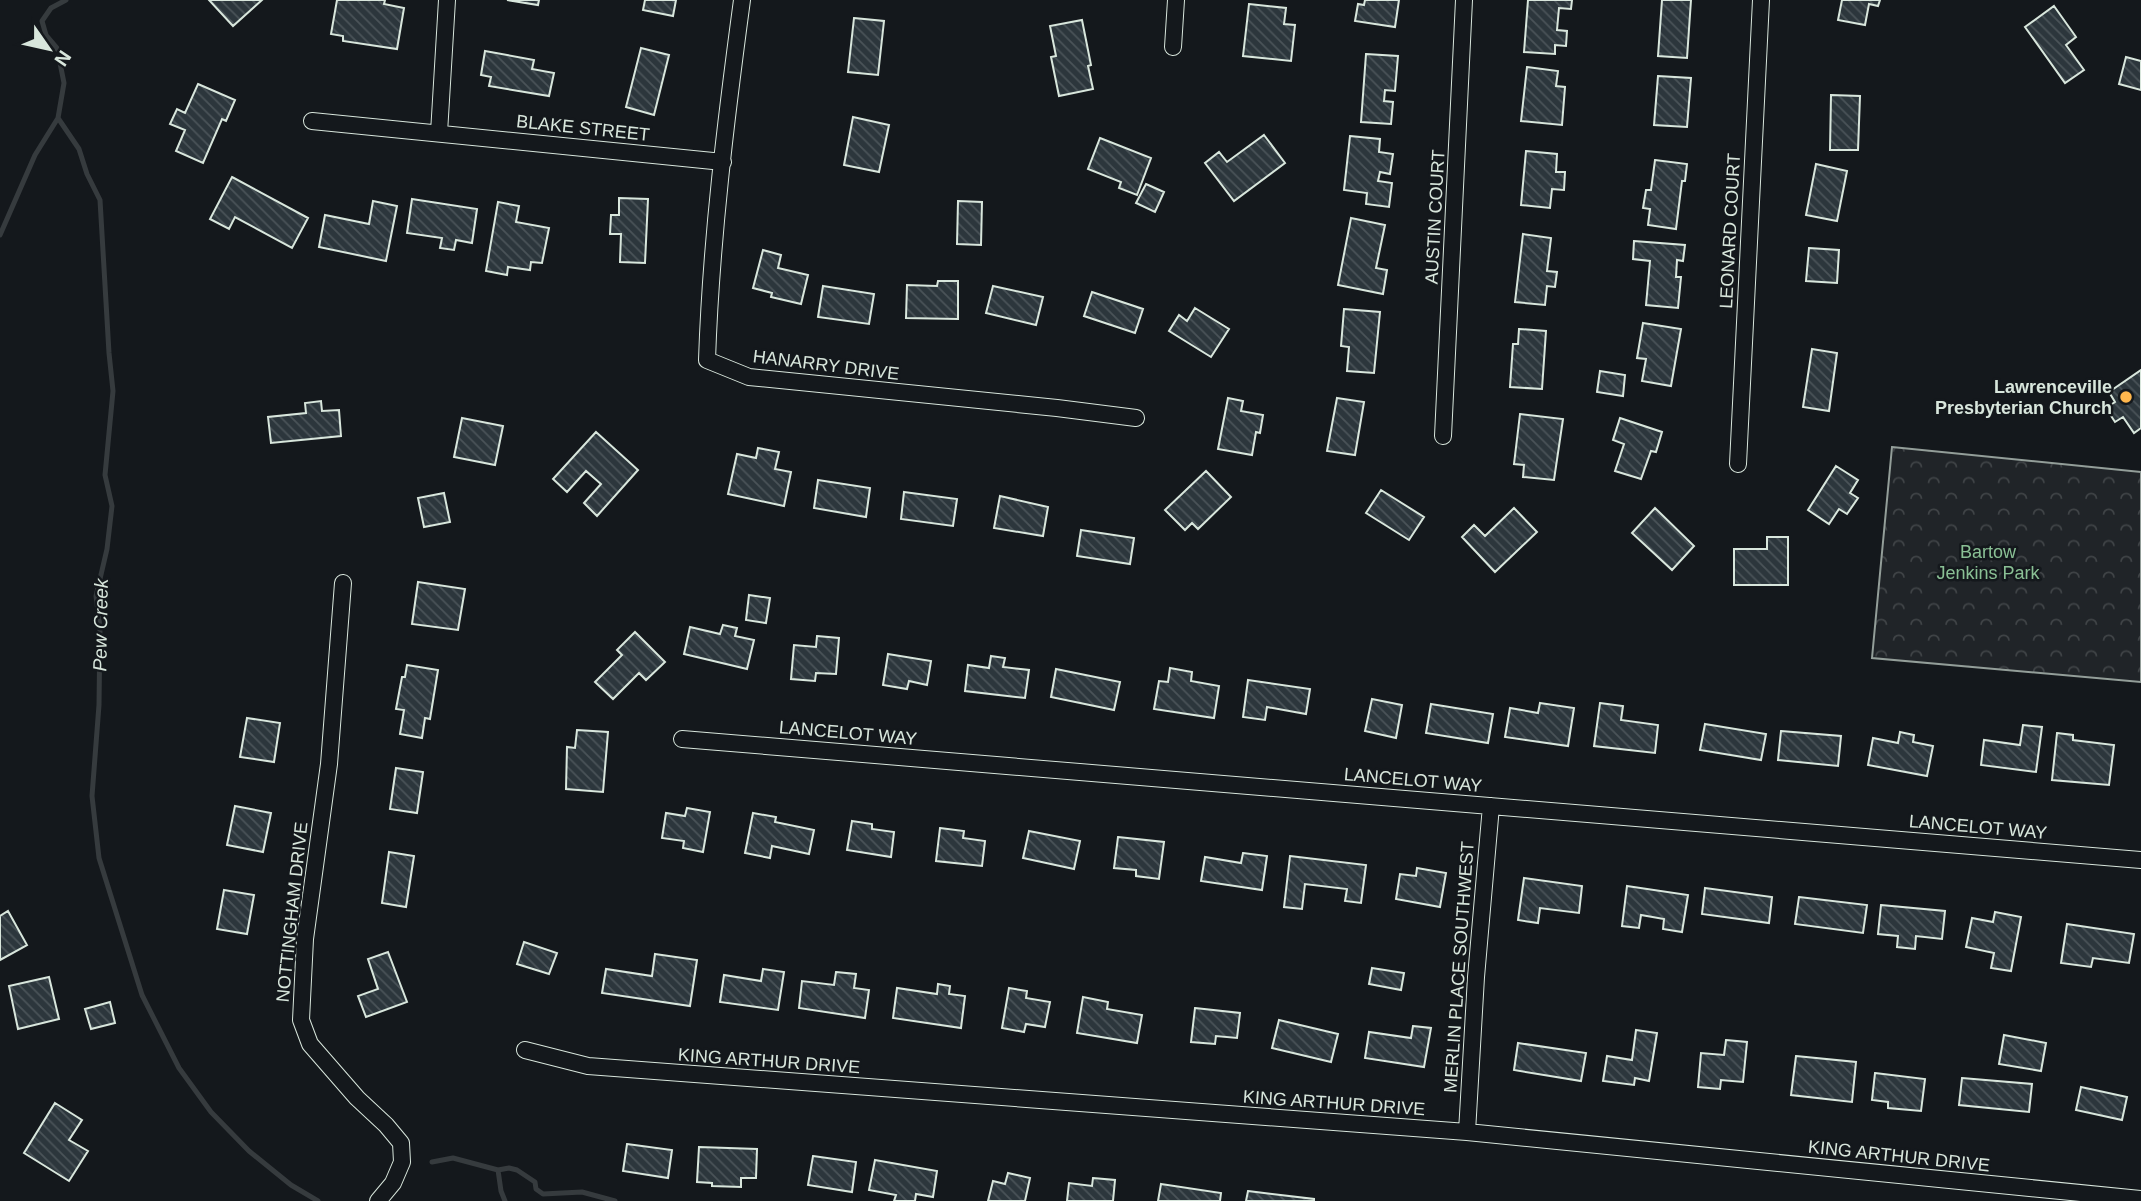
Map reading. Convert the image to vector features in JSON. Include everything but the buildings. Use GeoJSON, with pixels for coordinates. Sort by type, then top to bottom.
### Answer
{"type":"FeatureCollection","features":[{"type":"Feature","properties":{"kind":"street"},"geometry":{"type":"LineString","coordinates":[[439,133],[447,0]]}},
{"type":"Feature","properties":{"kind":"street","name":"HANARRY DRIVE"},"geometry":{"type":"LineString","coordinates":[[741,0],[709,301],[707,360],[749,377],[1136,418]]}},
{"type":"Feature","properties":{"kind":"street"},"geometry":{"type":"LineString","coordinates":[[1173,47],[1176,0]]}},
{"type":"Feature","properties":{"kind":"street","name":"AUSTIN COURT"},"geometry":{"type":"LineString","coordinates":[[1443,436],[1464,0]]}},
{"type":"Feature","properties":{"kind":"street","name":"LEONARD COURT"},"geometry":{"type":"LineString","coordinates":[[1738,464],[1761,0]]}},
{"type":"Feature","properties":{"kind":"street","name":"BLAKE STREET"},"geometry":{"type":"LineString","coordinates":[[312,121],[723,162]]}},
{"type":"Feature","properties":{"kind":"street","name":"NOTTINGHAM DRIVE"},"geometry":{"type":"LineString","coordinates":[[343,583],[329,764],[305,939],[301,1020],[310,1044],[401,1143],[402,1161],[393,1183],[378,1201]]}},
{"type":"Feature","properties":{"kind":"street","name":"LANCELOT WAY"},"geometry":{"type":"LineString","coordinates":[[682,739],[2141,860]]}},
{"type":"Feature","properties":{"kind":"street","name":"MERLIN PLACE SOUTHWEST"},"geometry":{"type":"LineString","coordinates":[[1467,1132],[1476,978],[1491,806]]}},
{"type":"Feature","properties":{"kind":"street","name":"KING ARTHUR DRIVE"},"geometry":{"type":"LineString","coordinates":[[525,1050],[589,1066],[1467,1132],[2141,1199]]}},
{"type":"Feature","properties":{"kind":"green space","name":"Bartow Jenkins Park"},"geometry":{"type":"Polygon","coordinates":[[[1892,447],[2141,472],[2141,682],[1872,658],[1892,447]]]}},
{"type":"Feature","properties":{"kind":"waterway","name":"Pew Creek"},"geometry":{"type":"LineString","coordinates":[[0,235],[35,155],[58,118],[64,83],[57,48],[46,35],[42,21],[51,8],[66,0]]}},
{"type":"Feature","properties":{"kind":"waterway","name":"Pew Creek"},"geometry":{"type":"LineString","coordinates":[[58,118],[79,149],[87,174],[100,200],[113,391],[105,475],[112,506],[107,549],[96,596],[100,627],[99,705],[92,796],[99,858],[142,995],[179,1068],[211,1112],[249,1151],[291,1185],[318,1201]]}},
{"type":"Feature","properties":{"kind":"waterway"},"geometry":{"type":"LineString","coordinates":[[432,1162],[453,1158],[498,1170],[509,1168],[535,1182],[536,1189],[543,1194],[582,1192],[615,1201]]}},
{"type":"Feature","properties":{"kind":"waterway","name":"Pew Creek"},"geometry":{"type":"LineString","coordinates":[[498,1170],[505,1201]]}},
{"type":"Feature","properties":{"kind":"place","name":"Lawrenceville Presbyterian Church"},"geometry":{"type":"Point","coordinates":[2126,397]}}]}
